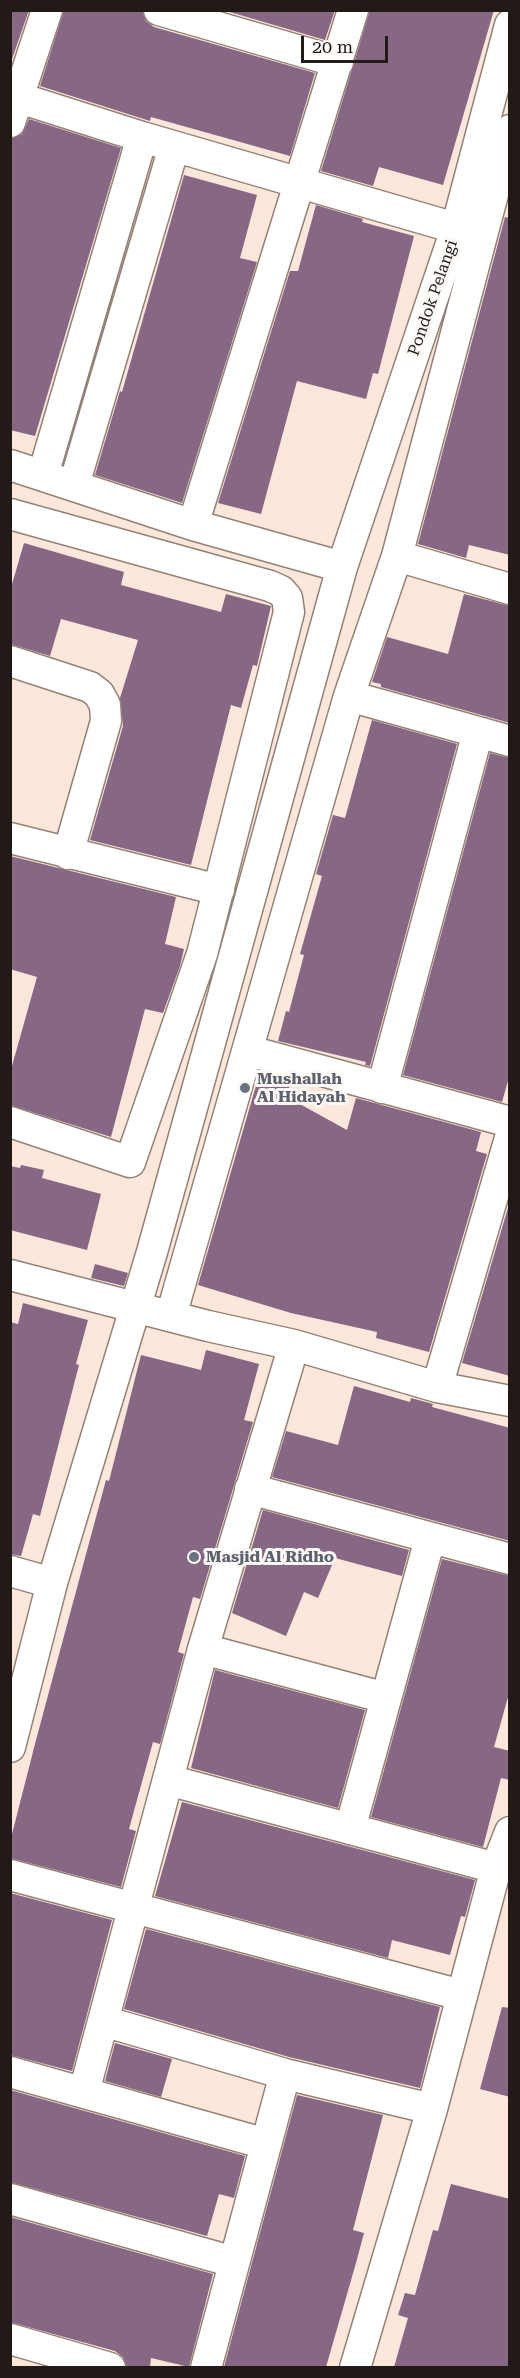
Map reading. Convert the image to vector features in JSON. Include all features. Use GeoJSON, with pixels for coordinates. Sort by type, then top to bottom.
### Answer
{"type":"FeatureCollection","features":[{"type":"Feature","properties":{"kind":"street"},"geometry":{"type":"LineString","coordinates":[[47,10],[13,104],[142,137],[469,232]]}},
{"type":"Feature","properties":{"kind":"street"},"geometry":{"type":"LineString","coordinates":[[159,10],[338,62]]}},
{"type":"Feature","properties":{"kind":"street"},"geometry":{"type":"LineString","coordinates":[[193,525],[353,10]]}},
{"type":"Feature","properties":{"kind":"street","name":"Pondok Pelangi"},"geometry":{"type":"LineString","coordinates":[[10,1747],[52,1583],[135,1308],[344,562],[469,232],[510,25]]}},
{"type":"Feature","properties":{"kind":"street"},"geometry":{"type":"LineString","coordinates":[[171,1316],[249,1051],[349,696],[394,562],[469,232],[510,130]]}},
{"type":"Feature","properties":{"kind":"street"},"geometry":{"type":"LineString","coordinates":[[43,474],[142,137]]}},
{"type":"Feature","properties":{"kind":"street"},"geometry":{"type":"LineString","coordinates":[[74,485],[174,147]]}},
{"type":"Feature","properties":{"kind":"street"},"geometry":{"type":"LineString","coordinates":[[10,465],[193,525],[344,562],[394,562],[510,590]]}},
{"type":"Feature","properties":{"kind":"street"},"geometry":{"type":"LineString","coordinates":[[10,514],[270,586],[281,591],[287,598],[290,612],[202,954],[130,1162],[10,1122]]}},
{"type":"Feature","properties":{"kind":"street"},"geometry":{"type":"LineString","coordinates":[[10,661],[90,687],[99,694],[105,705],[106,721],[68,854]]}},
{"type":"Feature","properties":{"kind":"street"},"geometry":{"type":"LineString","coordinates":[[349,696],[510,741]]}},
{"type":"Feature","properties":{"kind":"street"},"geometry":{"type":"LineString","coordinates":[[382,1088],[478,732]]}},
{"type":"Feature","properties":{"kind":"street"},"geometry":{"type":"LineString","coordinates":[[10,838],[219,890]]}},
{"type":"Feature","properties":{"kind":"street"},"geometry":{"type":"LineString","coordinates":[[202,954],[231,962]]}},
{"type":"Feature","properties":{"kind":"street"},"geometry":{"type":"LineString","coordinates":[[249,1051],[510,1122]]}},
{"type":"Feature","properties":{"kind":"street"},"geometry":{"type":"LineString","coordinates":[[437,1387],[510,1138]]}},
{"type":"Feature","properties":{"kind":"street"},"geometry":{"type":"LineString","coordinates":[[10,1275],[135,1308],[294,1345],[437,1387],[510,1401]]}},
{"type":"Feature","properties":{"kind":"street"},"geometry":{"type":"LineString","coordinates":[[84,2092],[203,1649],[294,1345]]}},
{"type":"Feature","properties":{"kind":"street"},"geometry":{"type":"LineString","coordinates":[[250,1489],[510,1559]]}},
{"type":"Feature","properties":{"kind":"street"},"geometry":{"type":"LineString","coordinates":[[350,1829],[430,1539]]}},
{"type":"Feature","properties":{"kind":"street"},"geometry":{"type":"LineString","coordinates":[[10,1571],[52,1583]]}},
{"type":"Feature","properties":{"kind":"street"},"geometry":{"type":"LineString","coordinates":[[203,1649],[386,1698]]}},
{"type":"Feature","properties":{"kind":"street"},"geometry":{"type":"LineString","coordinates":[[168,1780],[496,1868]]}},
{"type":"Feature","properties":{"kind":"street"},"geometry":{"type":"LineString","coordinates":[[356,2367],[432,2109],[496,1868],[510,1832]]}},
{"type":"Feature","properties":{"kind":"street"},"geometry":{"type":"LineString","coordinates":[[10,1875],[461,1995]]}},
{"type":"Feature","properties":{"kind":"street"},"geometry":{"type":"LineString","coordinates":[[103,2021],[285,2074],[432,2109]]}},
{"type":"Feature","properties":{"kind":"street"},"geometry":{"type":"LineString","coordinates":[[10,2072],[266,2144]]}},
{"type":"Feature","properties":{"kind":"street"},"geometry":{"type":"LineString","coordinates":[[206,2367],[285,2074]]}},
{"type":"Feature","properties":{"kind":"street"},"geometry":{"type":"LineString","coordinates":[[10,2199],[234,2262]]}},
{"type":"Feature","properties":{"kind":"street"},"geometry":{"type":"LineString","coordinates":[[10,2339],[110,2367]]}},
{"type":"Feature","properties":{"kind":"building"},"geometry":{"type":"Polygon","coordinates":[[[10,10],[29,10],[10,65],[10,10]]]}},
{"type":"Feature","properties":{"kind":"building"},"geometry":{"type":"Polygon","coordinates":[[[64,10],[142,10],[146,21],[154,27],[315,73],[290,156],[151,117],[150,121],[40,86],[64,10]]]}},
{"type":"Feature","properties":{"kind":"building"},"geometry":{"type":"Polygon","coordinates":[[[223,10],[335,10],[325,40],[223,10]]]}},
{"type":"Feature","properties":{"kind":"building"},"geometry":{"type":"Polygon","coordinates":[[[370,10],[494,10],[443,185],[379,167],[373,186],[321,171],[370,10]]]}},
{"type":"Feature","properties":{"kind":"building"},"geometry":{"type":"Polygon","coordinates":[[[29,119],[121,148],[35,436],[10,430],[10,139],[22,134],[29,119]]]}},
{"type":"Feature","properties":{"kind":"building"},"geometry":{"type":"Polygon","coordinates":[[[184,175],[257,195],[240,258],[257,262],[182,503],[95,475],[120,391],[122,392],[184,175]]]}},
{"type":"Feature","properties":{"kind":"building"},"geometry":{"type":"Polygon","coordinates":[[[316,205],[363,219],[362,222],[414,236],[378,374],[373,373],[366,399],[297,381],[261,514],[218,503],[290,271],[298,271],[316,205]]]}},
{"type":"Feature","properties":{"kind":"building"},"geometry":{"type":"Polygon","coordinates":[[[505,217],[510,218],[510,555],[469,545],[466,558],[418,544],[505,217]]]}},
{"type":"Feature","properties":{"kind":"building"},"geometry":{"type":"Polygon","coordinates":[[[24,543],[124,572],[121,585],[221,612],[226,594],[271,606],[257,666],[253,665],[241,708],[231,705],[191,865],[90,840],[123,726],[120,698],[138,640],[61,619],[50,656],[10,644],[10,591],[24,543]]]}},
{"type":"Feature","properties":{"kind":"building"},"geometry":{"type":"Polygon","coordinates":[[[464,594],[510,606],[510,723],[381,687],[381,684],[372,682],[387,637],[448,654],[464,594]]]}},
{"type":"Feature","properties":{"kind":"building"},"geometry":{"type":"Polygon","coordinates":[[[372,720],[457,744],[370,1066],[365,1065],[366,1062],[278,1041],[286,1011],[289,1012],[304,955],[300,954],[322,876],[316,874],[333,815],[345,818],[372,720]]]}},
{"type":"Feature","properties":{"kind":"building"},"geometry":{"type":"Polygon","coordinates":[[[490,753],[510,758],[510,1074],[502,1102],[403,1075],[490,753]]]}},
{"type":"Feature","properties":{"kind":"building"},"geometry":{"type":"Polygon","coordinates":[[[10,856],[176,897],[165,944],[184,949],[180,966],[163,1013],[145,1009],[111,1137],[10,1105],[10,1073],[37,977],[10,969],[10,856]]]}},
{"type":"Feature","properties":{"kind":"building"},"geometry":{"type":"Polygon","coordinates":[[[260,1072],[291,1080],[287,1097],[347,1130],[356,1098],[481,1132],[476,1151],[487,1154],[429,1352],[376,1338],[377,1332],[291,1313],[198,1285],[260,1072]]]}},
{"type":"Feature","properties":{"kind":"building"},"geometry":{"type":"Polygon","coordinates":[[[21,1165],[44,1170],[42,1178],[101,1194],[87,1250],[10,1230],[10,1166],[20,1168],[21,1165]]]}},
{"type":"Feature","properties":{"kind":"building"},"geometry":{"type":"Polygon","coordinates":[[[510,1201],[510,1376],[462,1363],[510,1201]]]}},
{"type":"Feature","properties":{"kind":"building"},"geometry":{"type":"Polygon","coordinates":[[[95,1264],[128,1273],[124,1286],[91,1278],[95,1264]]]}},
{"type":"Feature","properties":{"kind":"building"},"geometry":{"type":"Polygon","coordinates":[[[23,1303],[88,1320],[76,1364],[79,1365],[40,1516],[33,1514],[21,1556],[10,1554],[10,1322],[18,1324],[23,1303]]]}},
{"type":"Feature","properties":{"kind":"building"},"geometry":{"type":"Polygon","coordinates":[[[206,1350],[259,1364],[244,1420],[253,1422],[200,1599],[193,1597],[178,1652],[184,1654],[160,1744],[153,1742],[129,1829],[136,1831],[121,1887],[10,1858],[10,1842],[36,1740],[106,1480],[109,1481],[141,1355],[201,1370],[206,1350]]]}},
{"type":"Feature","properties":{"kind":"building"},"geometry":{"type":"Polygon","coordinates":[[[354,1386],[410,1402],[411,1398],[433,1404],[432,1407],[510,1428],[510,1541],[272,1477],[286,1431],[338,1445],[354,1386]]]}},
{"type":"Feature","properties":{"kind":"building"},"geometry":{"type":"Polygon","coordinates":[[[263,1510],[409,1550],[402,1576],[335,1558],[318,1598],[304,1592],[286,1636],[232,1613],[263,1510]]]}},
{"type":"Feature","properties":{"kind":"building"},"geometry":{"type":"Polygon","coordinates":[[[442,1559],[510,1576],[510,1690],[494,1747],[510,1751],[510,1780],[501,1778],[483,1847],[371,1817],[442,1559]]]}},
{"type":"Feature","properties":{"kind":"building"},"geometry":{"type":"Polygon","coordinates":[[[215,1670],[365,1710],[338,1808],[191,1768],[215,1670]]]}},
{"type":"Feature","properties":{"kind":"building"},"geometry":{"type":"Polygon","coordinates":[[[182,1802],[475,1880],[465,1917],[461,1916],[450,1955],[392,1940],[388,1958],[155,1896],[182,1802]]]}},
{"type":"Feature","properties":{"kind":"building"},"geometry":{"type":"Polygon","coordinates":[[[10,1893],[112,1920],[72,2071],[10,2055],[10,1893]]]}},
{"type":"Feature","properties":{"kind":"building"},"geometry":{"type":"Polygon","coordinates":[[[146,1929],[440,2007],[420,2088],[289,2057],[124,2009],[146,1929]]]}},
{"type":"Feature","properties":{"kind":"building"},"geometry":{"type":"Polygon","coordinates":[[[502,2007],[510,2008],[510,2097],[480,2089],[502,2007]]]}},
{"type":"Feature","properties":{"kind":"building"},"geometry":{"type":"Polygon","coordinates":[[[115,2043],[172,2059],[161,2097],[105,2081],[115,2043]]]}},
{"type":"Feature","properties":{"kind":"building"},"geometry":{"type":"Polygon","coordinates":[[[10,2090],[245,2156],[234,2198],[219,2194],[207,2236],[10,2182],[10,2090]]]}},
{"type":"Feature","properties":{"kind":"building"},"geometry":{"type":"Polygon","coordinates":[[[297,2095],[383,2115],[353,2230],[364,2233],[356,2263],[326,2367],[224,2367],[297,2095]]]}},
{"type":"Feature","properties":{"kind":"building"},"geometry":{"type":"Polygon","coordinates":[[[451,2184],[510,2199],[510,2367],[394,2367],[408,2318],[398,2315],[405,2293],[415,2295],[433,2230],[438,2231],[451,2184]]]}},
{"type":"Feature","properties":{"kind":"building"},"geometry":{"type":"Polygon","coordinates":[[[10,2217],[213,2274],[189,2367],[151,2358],[150,2367],[127,2367],[123,2357],[115,2351],[10,2322],[10,2217]]]}},
{"type":"Feature","properties":{"kind":"place","name":"Mushallah Al Hidayah"},"geometry":{"type":"Point","coordinates":[245,1088]}},
{"type":"Feature","properties":{"kind":"place","name":"Masjid Al Ridho"},"geometry":{"type":"Point","coordinates":[194,1557]}}]}
